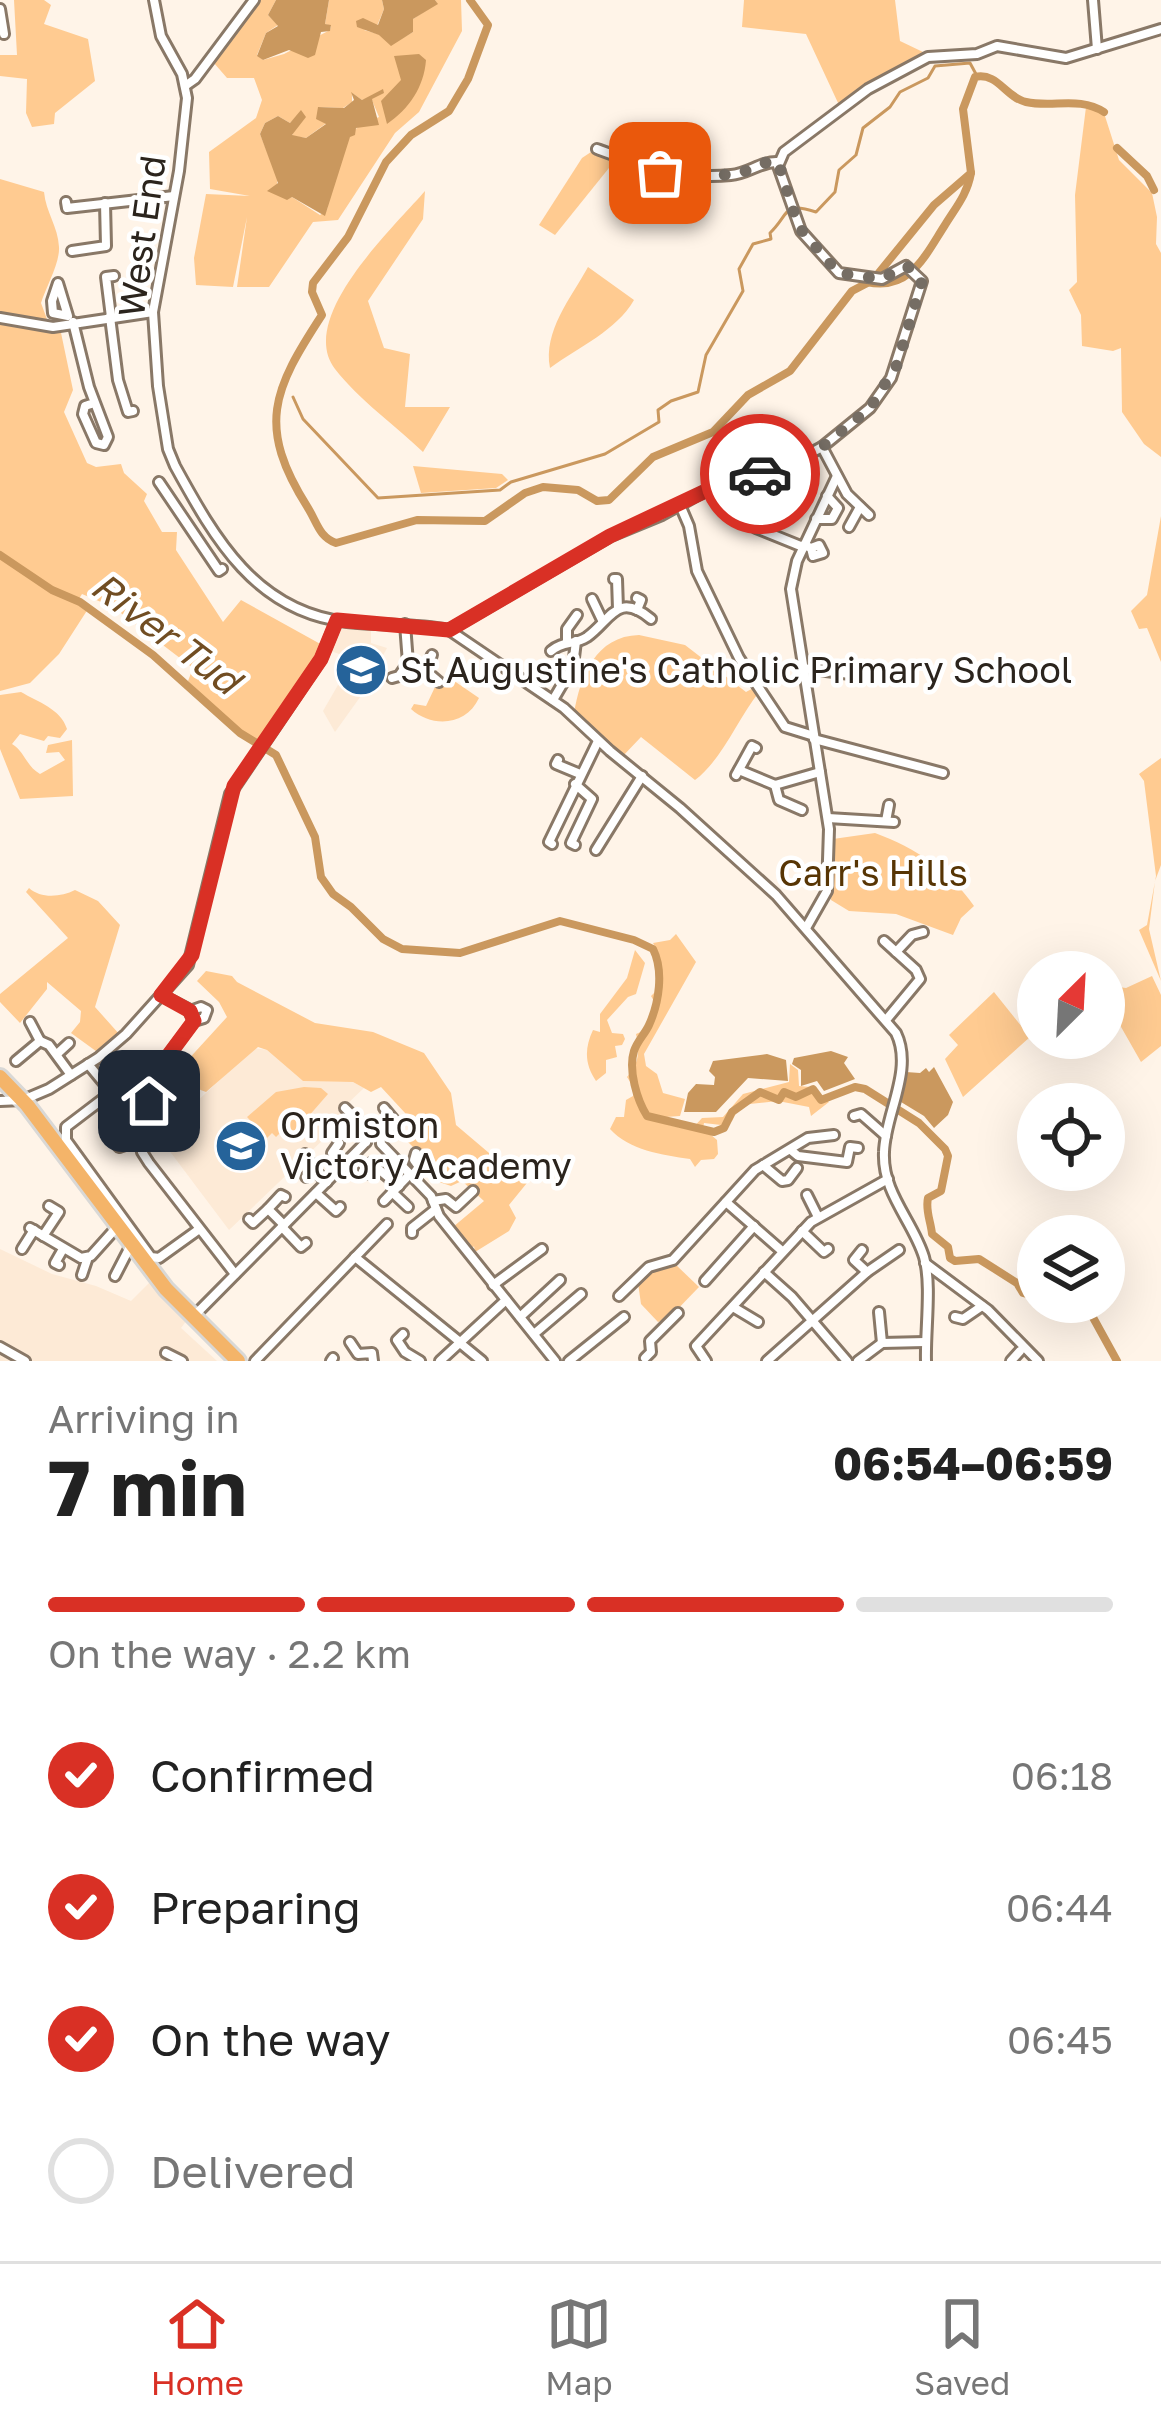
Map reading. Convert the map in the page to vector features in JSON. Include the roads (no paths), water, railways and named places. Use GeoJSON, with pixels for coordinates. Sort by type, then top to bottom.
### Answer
{"type":"FeatureCollection","features":[{"type":"Feature","properties":{"kind":"highway"},"geometry":{"type":"LineString","coordinates":[[10,1095],[192,1319],[238,1361]]}},
{"type":"Feature","properties":{"kind":"street","name":"West End"},"geometry":{"type":"LineString","coordinates":[[154,0],[161,36],[187,98],[153,312],[168,449],[209,523],[247,574],[289,607],[337,620],[449,630]]}},
{"type":"Feature","properties":{"kind":"street"},"geometry":{"type":"LineString","coordinates":[[185,86],[254,0]]}},
{"type":"Feature","properties":{"kind":"street"},"geometry":{"type":"LineString","coordinates":[[1094,0],[1097,49]]}},
{"type":"Feature","properties":{"kind":"street"},"geometry":{"type":"LineString","coordinates":[[0,9],[4,34]]}},
{"type":"Feature","properties":{"kind":"street"},"geometry":{"type":"LineString","coordinates":[[778,162],[784,152],[854,98],[928,57],[977,54],[997,46],[1060,58],[1159,32]]}},
{"type":"Feature","properties":{"kind":"street"},"geometry":{"type":"LineString","coordinates":[[597,149],[660,173],[736,175],[778,162]]}},
{"type":"Feature","properties":{"kind":"street"},"geometry":{"type":"LineString","coordinates":[[778,162],[801,231],[838,273],[876,277],[907,270],[922,285],[891,378],[870,408],[822,447],[785,467],[712,488],[610,536],[449,630],[553,700],[767,887],[899,1039],[903,1053],[884,1153],[888,1179],[925,1263],[926,1361]]}},
{"type":"Feature","properties":{"kind":"street"},"geometry":{"type":"LineString","coordinates":[[67,208],[174,196]]}},
{"type":"Feature","properties":{"kind":"street"},"geometry":{"type":"LineString","coordinates":[[76,249],[106,246],[105,203]]}},
{"type":"Feature","properties":{"kind":"street"},"geometry":{"type":"LineString","coordinates":[[107,277],[118,380],[130,412]]}},
{"type":"Feature","properties":{"kind":"street"},"geometry":{"type":"LineString","coordinates":[[68,318],[54,315],[59,278],[108,437],[97,448]]}},
{"type":"Feature","properties":{"kind":"street"},"geometry":{"type":"LineString","coordinates":[[0,318],[28,325],[153,312]]}},
{"type":"Feature","properties":{"kind":"street"},"geometry":{"type":"LineString","coordinates":[[822,447],[865,513],[849,527]]}},
{"type":"Feature","properties":{"kind":"street"},"geometry":{"type":"LineString","coordinates":[[806,928],[828,887],[828,818],[790,600],[794,570],[816,519],[832,519],[838,508],[827,496],[837,476]]}},
{"type":"Feature","properties":{"kind":"street"},"geometry":{"type":"LineString","coordinates":[[159,482],[192,535],[219,571],[223,568]]}},
{"type":"Feature","properties":{"kind":"street"},"geometry":{"type":"LineString","coordinates":[[680,505],[697,571],[739,658],[785,727],[943,773]]}},
{"type":"Feature","properties":{"kind":"street"},"geometry":{"type":"LineString","coordinates":[[752,522],[806,547]]}},
{"type":"Feature","properties":{"kind":"street"},"geometry":{"type":"LineString","coordinates":[[192,535],[209,523]]}},
{"type":"Feature","properties":{"kind":"street"},"geometry":{"type":"LineString","coordinates":[[617,579],[618,609]]}},
{"type":"Feature","properties":{"kind":"street"},"geometry":{"type":"LineString","coordinates":[[595,601],[602,620]]}},
{"type":"Feature","properties":{"kind":"street"},"geometry":{"type":"LineString","coordinates":[[551,651],[587,636],[618,609],[640,602],[651,619]]}},
{"type":"Feature","properties":{"kind":"street"},"geometry":{"type":"LineString","coordinates":[[553,700],[573,666],[567,629],[574,616]]}},
{"type":"Feature","properties":{"kind":"street"},"geometry":{"type":"LineString","coordinates":[[10,1095],[41,1091],[122,1038],[192,955],[227,801],[236,780],[321,659],[337,620]]}},
{"type":"Feature","properties":{"kind":"street"},"geometry":{"type":"LineString","coordinates":[[398,679],[408,663],[405,624]]}},
{"type":"Feature","properties":{"kind":"street"},"geometry":{"type":"LineString","coordinates":[[424,670],[433,658]]}},
{"type":"Feature","properties":{"kind":"street"},"geometry":{"type":"LineString","coordinates":[[408,663],[437,683]]}},
{"type":"Feature","properties":{"kind":"street"},"geometry":{"type":"LineString","coordinates":[[802,668],[874,677]]}},
{"type":"Feature","properties":{"kind":"street"},"geometry":{"type":"LineString","coordinates":[[549,842],[598,741]]}},
{"type":"Feature","properties":{"kind":"street"},"geometry":{"type":"LineString","coordinates":[[752,746],[737,772],[775,785],[820,772]]}},
{"type":"Feature","properties":{"kind":"street"},"geometry":{"type":"LineString","coordinates":[[556,763],[578,779],[592,799],[571,843],[575,845]]}},
{"type":"Feature","properties":{"kind":"street"},"geometry":{"type":"LineString","coordinates":[[599,848],[642,776]]}},
{"type":"Feature","properties":{"kind":"street"},"geometry":{"type":"LineString","coordinates":[[775,785],[779,800],[798,811]]}},
{"type":"Feature","properties":{"kind":"street"},"geometry":{"type":"LineString","coordinates":[[828,818],[890,822],[890,808]]}},
{"type":"Feature","properties":{"kind":"street"},"geometry":{"type":"LineString","coordinates":[[896,952],[917,931]]}},
{"type":"Feature","properties":{"kind":"street"},"geometry":{"type":"LineString","coordinates":[[884,940],[916,970],[920,980],[886,1020]]}},
{"type":"Feature","properties":{"kind":"street"},"geometry":{"type":"LineString","coordinates":[[130,1115],[157,1096],[164,1102],[172,1098],[162,1066],[192,1016],[161,995]]}},
{"type":"Feature","properties":{"kind":"street"},"geometry":{"type":"LineString","coordinates":[[31,1025],[71,1075]]}},
{"type":"Feature","properties":{"kind":"street"},"geometry":{"type":"LineString","coordinates":[[22,1059],[40,1040]]}},
{"type":"Feature","properties":{"kind":"street"},"geometry":{"type":"LineString","coordinates":[[57,1054],[69,1043]]}},
{"type":"Feature","properties":{"kind":"street"},"geometry":{"type":"LineString","coordinates":[[88,1064],[139,1126],[142,1152],[236,1274]]}},
{"type":"Feature","properties":{"kind":"street"},"geometry":{"type":"LineString","coordinates":[[112,1092],[66,1127],[66,1140],[151,1257],[140,1255]]}},
{"type":"Feature","properties":{"kind":"street"},"geometry":{"type":"LineString","coordinates":[[345,1108],[365,1128]]}},
{"type":"Feature","properties":{"kind":"street"},"geometry":{"type":"LineString","coordinates":[[192,1319],[366,1142],[381,1139],[394,1120],[384,1108]]}},
{"type":"Feature","properties":{"kind":"street"},"geometry":{"type":"LineString","coordinates":[[854,1116],[859,1113],[886,1136]]}},
{"type":"Feature","properties":{"kind":"street"},"geometry":{"type":"LineString","coordinates":[[365,1128],[372,1126],[555,1361]]}},
{"type":"Feature","properties":{"kind":"street"},"geometry":{"type":"LineString","coordinates":[[365,1128],[366,1142]]}},
{"type":"Feature","properties":{"kind":"street"},"geometry":{"type":"LineString","coordinates":[[620,1296],[649,1267],[673,1260],[763,1165],[808,1138],[831,1133]]}},
{"type":"Feature","properties":{"kind":"street"},"geometry":{"type":"LineString","coordinates":[[111,1136],[117,1151],[140,1140]]}},
{"type":"Feature","properties":{"kind":"street"},"geometry":{"type":"LineString","coordinates":[[339,1143],[332,1153],[344,1164]]}},
{"type":"Feature","properties":{"kind":"street"},"geometry":{"type":"LineString","coordinates":[[792,1151],[798,1156],[849,1163],[852,1146]]}},
{"type":"Feature","properties":{"kind":"street"},"geometry":{"type":"LineString","coordinates":[[383,1201],[422,1168],[414,1160],[416,1153]]}},
{"type":"Feature","properties":{"kind":"street"},"geometry":{"type":"LineString","coordinates":[[304,1154],[310,1173],[327,1182]]}},
{"type":"Feature","properties":{"kind":"street"},"geometry":{"type":"LineString","coordinates":[[363,1171],[370,1163],[408,1207]]}},
{"type":"Feature","properties":{"kind":"street"},"geometry":{"type":"LineString","coordinates":[[763,1165],[777,1180],[788,1180],[797,1168]]}},
{"type":"Feature","properties":{"kind":"street"},"geometry":{"type":"LineString","coordinates":[[706,1361],[696,1344],[802,1231],[818,1216],[888,1179]]}},
{"type":"Feature","properties":{"kind":"street"},"geometry":{"type":"LineString","coordinates":[[412,1233],[411,1228],[446,1198],[456,1207],[466,1203],[472,1191]]}},
{"type":"Feature","properties":{"kind":"street"},"geometry":{"type":"LineString","coordinates":[[316,1193],[335,1212]]}},
{"type":"Feature","properties":{"kind":"street"},"geometry":{"type":"LineString","coordinates":[[251,1223],[282,1194]]}},
{"type":"Feature","properties":{"kind":"street"},"geometry":{"type":"LineString","coordinates":[[807,1195],[818,1216]]}},
{"type":"Feature","properties":{"kind":"street"},"geometry":{"type":"LineString","coordinates":[[726,1202],[782,1252]]}},
{"type":"Feature","properties":{"kind":"street"},"geometry":{"type":"LineString","coordinates":[[34,1251],[23,1247],[35,1231],[61,1213],[49,1205]]}},
{"type":"Feature","properties":{"kind":"street"},"geometry":{"type":"LineString","coordinates":[[268,1209],[301,1247]]}},
{"type":"Feature","properties":{"kind":"street"},"geometry":{"type":"LineString","coordinates":[[255,1361],[387,1224]]}},
{"type":"Feature","properties":{"kind":"street"},"geometry":{"type":"LineString","coordinates":[[705,1281],[754,1226]]}},
{"type":"Feature","properties":{"kind":"street"},"geometry":{"type":"LineString","coordinates":[[85,1273],[88,1257],[117,1227]]}},
{"type":"Feature","properties":{"kind":"street"},"geometry":{"type":"LineString","coordinates":[[115,1276],[140,1255],[198,1230]]}},
{"type":"Feature","properties":{"kind":"street"},"geometry":{"type":"LineString","coordinates":[[35,1231],[77,1257],[88,1257]]}},
{"type":"Feature","properties":{"kind":"street"},"geometry":{"type":"LineString","coordinates":[[802,1231],[825,1252]]}},
{"type":"Feature","properties":{"kind":"street"},"geometry":{"type":"LineString","coordinates":[[55,1263],[61,1246]]}},
{"type":"Feature","properties":{"kind":"street"},"geometry":{"type":"LineString","coordinates":[[494,1285],[542,1249]]}},
{"type":"Feature","properties":{"kind":"street"},"geometry":{"type":"LineString","coordinates":[[862,1250],[854,1260],[867,1272]]}},
{"type":"Feature","properties":{"kind":"street"},"geometry":{"type":"LineString","coordinates":[[767,1361],[896,1251]]}},
{"type":"Feature","properties":{"kind":"street"},"geometry":{"type":"LineString","coordinates":[[355,1257],[482,1361]]}},
{"type":"Feature","properties":{"kind":"street"},"geometry":{"type":"LineString","coordinates":[[925,1263],[985,1308],[1035,1361]]}},
{"type":"Feature","properties":{"kind":"street"},"geometry":{"type":"LineString","coordinates":[[764,1272],[848,1361]]}},
{"type":"Feature","properties":{"kind":"street"},"geometry":{"type":"LineString","coordinates":[[520,1317],[560,1280]]}},
{"type":"Feature","properties":{"kind":"street"},"geometry":{"type":"LineString","coordinates":[[534,1334],[579,1298]]}},
{"type":"Feature","properties":{"kind":"street"},"geometry":{"type":"LineString","coordinates":[[440,1361],[506,1300]]}},
{"type":"Feature","properties":{"kind":"street"},"geometry":{"type":"LineString","coordinates":[[733,1306],[758,1322]]}},
{"type":"Feature","properties":{"kind":"street"},"geometry":{"type":"LineString","coordinates":[[955,1317],[963,1319],[985,1308]]}},
{"type":"Feature","properties":{"kind":"street"},"geometry":{"type":"LineString","coordinates":[[985,1308],[1020,1351],[1035,1361]]}},
{"type":"Feature","properties":{"kind":"street"},"geometry":{"type":"LineString","coordinates":[[879,1312],[882,1343]]}},
{"type":"Feature","properties":{"kind":"street"},"geometry":{"type":"LineString","coordinates":[[569,1361],[623,1316]]}},
{"type":"Feature","properties":{"kind":"street"},"geometry":{"type":"LineString","coordinates":[[645,1358],[651,1352],[650,1341],[678,1316]]}},
{"type":"Feature","properties":{"kind":"street"},"geometry":{"type":"LineString","coordinates":[[403,1334],[397,1340],[403,1350],[420,1361]]}},
{"type":"Feature","properties":{"kind":"street"},"geometry":{"type":"LineString","coordinates":[[350,1342],[358,1354],[374,1356]]}},
{"type":"Feature","properties":{"kind":"street"},"geometry":{"type":"LineString","coordinates":[[863,1360],[882,1343],[925,1342]]}},
{"type":"Feature","properties":{"kind":"street"},"geometry":{"type":"LineString","coordinates":[[0,1347],[25,1361]]}},
{"type":"Feature","properties":{"kind":"street"},"geometry":{"type":"LineString","coordinates":[[1010,1361],[1020,1351]]}},
{"type":"Feature","properties":{"kind":"waterway"},"geometry":{"type":"LineString","coordinates":[[470,0],[488,25],[468,79],[449,111],[411,135],[386,162],[348,237],[313,283],[322,315],[282,387],[277,409],[281,454],[319,528],[336,543],[417,520],[485,521],[525,493],[543,487],[578,490],[597,501],[609,500],[653,457],[713,432],[748,395],[790,371],[852,291],[873,280],[934,205],[971,173],[963,109],[975,77],[990,78],[1026,102],[1075,103],[1104,112]]}},
{"type":"Feature","properties":{"kind":"waterway"},"geometry":{"type":"LineString","coordinates":[[293,397],[303,419],[378,498],[500,490],[511,482],[605,454],[659,422],[658,410],[671,401],[698,392],[706,355],[743,291],[739,269],[753,244],[771,239],[770,233],[788,211],[816,212],[835,192],[839,170],[856,155],[863,128],[890,107],[900,92],[928,78],[935,66],[970,63],[977,76]]}},
{"type":"Feature","properties":{"kind":"waterway"},"geometry":{"type":"LineString","coordinates":[[1117,148],[1147,176],[1154,190]]}},
{"type":"Feature","properties":{"kind":"waterway"},"geometry":{"type":"LineString","coordinates":[[867,282],[895,281],[915,268],[961,200],[971,173]]}},
{"type":"Feature","properties":{"kind":"waterway","name":"River Tud"},"geometry":{"type":"LineString","coordinates":[[0,555],[52,590],[80,602],[153,655],[240,733],[276,755],[315,837],[321,877],[383,939],[402,949],[460,953],[560,921],[653,949],[658,997],[634,1051],[632,1067],[647,1116],[714,1132],[760,1092],[779,1100],[784,1092],[796,1097],[813,1089],[821,1100],[855,1087],[865,1089],[919,1123],[945,1149],[948,1156],[941,1191],[928,1198],[927,1207],[932,1234],[948,1247],[950,1258],[979,1259],[1017,1283]]}},
{"type":"Feature","properties":{"kind":"waterway","name":"River Tud"},"geometry":{"type":"LineString","coordinates":[[1096,1323],[1117,1361]]}},
{"type":"Feature","properties":{"kind":"place","name":"St Augustine's Catholic Primary School"},"geometry":{"type":"Point","coordinates":[361,670]}},
{"type":"Feature","properties":{"kind":"place","name":"Ormiston Victory Academy"},"geometry":{"type":"Point","coordinates":[241,1146]}},
{"type":"Feature","properties":{"kind":"park label","name":"Carr's Hills"},"geometry":{"type":"Point","coordinates":[873,873]}}]}
